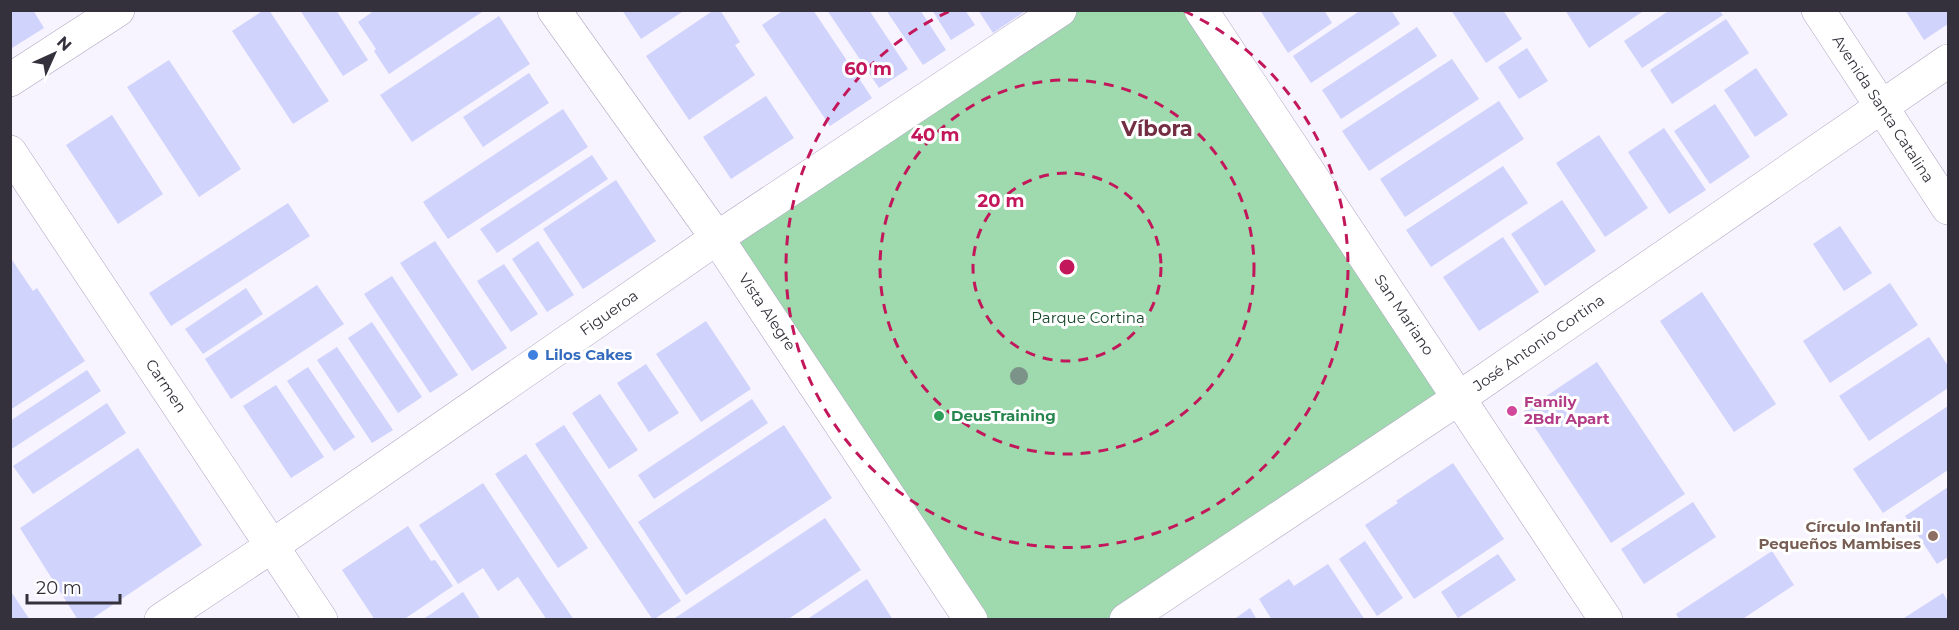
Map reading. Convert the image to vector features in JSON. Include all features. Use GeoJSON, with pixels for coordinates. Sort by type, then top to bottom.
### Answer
{"type":"FeatureCollection","features":[{"type":"Feature","properties":{"kind":"street"},"geometry":{"type":"LineString","coordinates":[[10,80],[118,10]]}},
{"type":"Feature","properties":{"kind":"street","name":"Vista Alegre"},"geometry":{"type":"LineString","coordinates":[[554,10],[717,238],[971,620]]}},
{"type":"Feature","properties":{"kind":"street","name":"Figueroa"},"geometry":{"type":"LineString","coordinates":[[161,620],[272,546],[717,238],[1060,10]]}},
{"type":"Feature","properties":{"kind":"street","name":"San Mariano"},"geometry":{"type":"LineString","coordinates":[[1201,10],[1606,620]]}},
{"type":"Feature","properties":{"kind":"street","name":"Avenida Santa Catalina"},"geometry":{"type":"LineString","coordinates":[[1818,10],[1948,208]]}},
{"type":"Feature","properties":{"kind":"street","name":"José Antonio Cortina"},"geometry":{"type":"LineString","coordinates":[[1126,620],[1459,398],[1948,61]]}},
{"type":"Feature","properties":{"kind":"street","name":"Carmen"},"geometry":{"type":"LineString","coordinates":[[10,153],[321,620]]}},
{"type":"Feature","properties":{"kind":"green space","name":"Parque Cortina"},"geometry":{"type":"Polygon","coordinates":[[[1060,11],[1201,11],[1459,398],[1126,619],[971,619],[717,238],[1060,11]]]}},
{"type":"Feature","properties":{"kind":"building"},"geometry":{"type":"Polygon","coordinates":[[[10,10],[33,10],[44,28],[12,48],[10,45],[10,10]]]}},
{"type":"Feature","properties":{"kind":"building"},"geometry":{"type":"Polygon","coordinates":[[[264,10],[269,10],[329,101],[293,124],[232,31],[264,10]]]}},
{"type":"Feature","properties":{"kind":"building"},"geometry":{"type":"Polygon","coordinates":[[[300,10],[336,10],[368,60],[343,76],[300,10]]]}},
{"type":"Feature","properties":{"kind":"building"},"geometry":{"type":"Polygon","coordinates":[[[375,10],[485,10],[389,74],[358,22],[375,10]]]}},
{"type":"Feature","properties":{"kind":"building"},"geometry":{"type":"Polygon","coordinates":[[[622,10],[685,10],[641,39],[622,10]]]}},
{"type":"Feature","properties":{"kind":"building"},"geometry":{"type":"Polygon","coordinates":[[[714,10],[720,10],[740,42],[735,45],[755,75],[689,120],[646,56],[714,10]]]}},
{"type":"Feature","properties":{"kind":"building"},"geometry":{"type":"Polygon","coordinates":[[[784,10],[813,10],[872,98],[830,126],[762,25],[784,10]]]}},
{"type":"Feature","properties":{"kind":"building"},"geometry":{"type":"Polygon","coordinates":[[[827,10],[869,10],[908,69],[879,88],[827,10]]]}},
{"type":"Feature","properties":{"kind":"building"},"geometry":{"type":"Polygon","coordinates":[[[886,10],[920,10],[946,50],[923,65],[886,10]]]}},
{"type":"Feature","properties":{"kind":"building"},"geometry":{"type":"Polygon","coordinates":[[[932,10],[965,10],[975,25],[951,40],[932,10]]]}},
{"type":"Feature","properties":{"kind":"building"},"geometry":{"type":"Polygon","coordinates":[[[978,10],[1027,10],[993,33],[978,10]]]}},
{"type":"Feature","properties":{"kind":"building"},"geometry":{"type":"Polygon","coordinates":[[[1260,10],[1324,10],[1332,23],[1288,53],[1260,10]]]}},
{"type":"Feature","properties":{"kind":"building"},"geometry":{"type":"Polygon","coordinates":[[[1361,10],[1391,10],[1400,24],[1311,83],[1293,56],[1361,10]]]}},
{"type":"Feature","properties":{"kind":"building"},"geometry":{"type":"Polygon","coordinates":[[[1451,10],[1503,10],[1522,39],[1486,63],[1451,10]]]}},
{"type":"Feature","properties":{"kind":"building"},"geometry":{"type":"Polygon","coordinates":[[[1565,10],[1645,10],[1589,48],[1565,10]]]}},
{"type":"Feature","properties":{"kind":"building"},"geometry":{"type":"Polygon","coordinates":[[[1670,10],[1719,10],[1723,15],[1642,68],[1624,41],[1670,10]]]}},
{"type":"Feature","properties":{"kind":"building"},"geometry":{"type":"Polygon","coordinates":[[[1905,10],[1948,10],[1948,24],[1924,40],[1905,10]]]}},
{"type":"Feature","properties":{"kind":"building"},"geometry":{"type":"Polygon","coordinates":[[[499,16],[530,64],[412,142],[380,95],[499,16]]]}},
{"type":"Feature","properties":{"kind":"building"},"geometry":{"type":"Polygon","coordinates":[[[1726,19],[1749,53],[1672,104],[1650,70],[1726,19]]]}},
{"type":"Feature","properties":{"kind":"building"},"geometry":{"type":"Polygon","coordinates":[[[1417,27],[1437,56],[1341,119],[1322,90],[1417,27]]]}},
{"type":"Feature","properties":{"kind":"building"},"geometry":{"type":"Polygon","coordinates":[[[1527,48],[1548,81],[1519,99],[1498,67],[1527,48]]]}},
{"type":"Feature","properties":{"kind":"building"},"geometry":{"type":"Polygon","coordinates":[[[1452,59],[1479,99],[1369,171],[1342,131],[1452,59]]]}},
{"type":"Feature","properties":{"kind":"building"},"geometry":{"type":"Polygon","coordinates":[[[169,60],[241,169],[199,197],[127,87],[169,60]]]}},
{"type":"Feature","properties":{"kind":"building"},"geometry":{"type":"Polygon","coordinates":[[[1756,68],[1788,115],[1755,137],[1724,90],[1756,68]]]}},
{"type":"Feature","properties":{"kind":"building"},"geometry":{"type":"Polygon","coordinates":[[[529,73],[549,103],[483,147],[463,117],[529,73]]]}},
{"type":"Feature","properties":{"kind":"building"},"geometry":{"type":"Polygon","coordinates":[[[766,96],[794,138],[731,179],[703,137],[766,96]]]}},
{"type":"Feature","properties":{"kind":"building"},"geometry":{"type":"Polygon","coordinates":[[[1499,101],[1524,139],[1405,217],[1380,179],[1499,101]]]}},
{"type":"Feature","properties":{"kind":"building"},"geometry":{"type":"Polygon","coordinates":[[[1715,104],[1750,157],[1710,184],[1674,131],[1715,104]]]}},
{"type":"Feature","properties":{"kind":"building"},"geometry":{"type":"Polygon","coordinates":[[[563,109],[588,147],[448,239],[423,202],[563,109]]]}},
{"type":"Feature","properties":{"kind":"building"},"geometry":{"type":"Polygon","coordinates":[[[112,115],[163,194],[118,224],[66,145],[112,115]]]}},
{"type":"Feature","properties":{"kind":"building"},"geometry":{"type":"Polygon","coordinates":[[[1664,128],[1706,190],[1669,214],[1628,152],[1664,128]]]}},
{"type":"Feature","properties":{"kind":"building"},"geometry":{"type":"Polygon","coordinates":[[[1599,135],[1648,208],[1605,237],[1556,163],[1599,135]]]}},
{"type":"Feature","properties":{"kind":"building"},"geometry":{"type":"Polygon","coordinates":[[[592,155],[608,179],[497,253],[480,229],[592,155]]]}},
{"type":"Feature","properties":{"kind":"building"},"geometry":{"type":"Polygon","coordinates":[[[1503,166],[1528,203],[1431,267],[1406,230],[1503,166]]]}},
{"type":"Feature","properties":{"kind":"building"},"geometry":{"type":"Polygon","coordinates":[[[616,180],[656,241],[583,289],[543,229],[616,180]]]}},
{"type":"Feature","properties":{"kind":"building"},"geometry":{"type":"Polygon","coordinates":[[[1562,200],[1596,251],[1545,286],[1511,234],[1562,200]]]}},
{"type":"Feature","properties":{"kind":"building"},"geometry":{"type":"Polygon","coordinates":[[[288,203],[310,236],[171,326],[149,293],[288,203]]]}},
{"type":"Feature","properties":{"kind":"building"},"geometry":{"type":"Polygon","coordinates":[[[1840,226],[1872,273],[1844,291],[1813,244],[1840,226]]]}},
{"type":"Feature","properties":{"kind":"building"},"geometry":{"type":"Polygon","coordinates":[[[1503,237],[1539,292],[1479,331],[1443,277],[1503,237]]]}},
{"type":"Feature","properties":{"kind":"building"},"geometry":{"type":"Polygon","coordinates":[[[435,241],[507,348],[472,371],[400,263],[435,241]]]}},
{"type":"Feature","properties":{"kind":"building"},"geometry":{"type":"Polygon","coordinates":[[[538,241],[574,295],[547,312],[512,259],[538,241]]]}},
{"type":"Feature","properties":{"kind":"building"},"geometry":{"type":"Polygon","coordinates":[[[10,257],[33,291],[37,288],[85,361],[10,410],[10,257]]]}},
{"type":"Feature","properties":{"kind":"building"},"geometry":{"type":"Polygon","coordinates":[[[504,264],[538,314],[511,332],[477,281],[504,264]]]}},
{"type":"Feature","properties":{"kind":"building"},"geometry":{"type":"Polygon","coordinates":[[[392,276],[458,375],[430,393],[364,294],[392,276]]]}},
{"type":"Feature","properties":{"kind":"building"},"geometry":{"type":"Polygon","coordinates":[[[1890,283],[1918,325],[1830,383],[1803,341],[1890,283]]]}},
{"type":"Feature","properties":{"kind":"building"},"geometry":{"type":"Polygon","coordinates":[[[317,285],[344,324],[231,399],[205,359],[317,285]]]}},
{"type":"Feature","properties":{"kind":"building"},"geometry":{"type":"Polygon","coordinates":[[[246,288],[263,314],[203,354],[185,329],[246,288]]]}},
{"type":"Feature","properties":{"kind":"building"},"geometry":{"type":"Polygon","coordinates":[[[1702,292],[1776,404],[1734,432],[1660,321],[1702,292]]]}},
{"type":"Feature","properties":{"kind":"building"},"geometry":{"type":"Polygon","coordinates":[[[706,321],[751,389],[701,422],[656,354],[706,321]]]}},
{"type":"Feature","properties":{"kind":"building"},"geometry":{"type":"Polygon","coordinates":[[[372,322],[422,397],[398,413],[348,338],[372,322]]]}},
{"type":"Feature","properties":{"kind":"building"},"geometry":{"type":"Polygon","coordinates":[[[1929,337],[1948,366],[1948,388],[1869,441],[1839,396],[1929,337]]]}},
{"type":"Feature","properties":{"kind":"building"},"geometry":{"type":"Polygon","coordinates":[[[337,347],[393,430],[372,443],[317,360],[337,347]]]}},
{"type":"Feature","properties":{"kind":"building"},"geometry":{"type":"Polygon","coordinates":[[[1597,362],[1685,494],[1611,543],[1524,411],[1597,362]]]}},
{"type":"Feature","properties":{"kind":"building"},"geometry":{"type":"Polygon","coordinates":[[[646,364],[679,413],[649,432],[617,383],[646,364]]]}},
{"type":"Feature","properties":{"kind":"building"},"geometry":{"type":"Polygon","coordinates":[[[308,367],[355,437],[334,451],[287,381],[308,367]]]}},
{"type":"Feature","properties":{"kind":"building"},"geometry":{"type":"Polygon","coordinates":[[[87,370],[101,391],[10,450],[10,421],[87,370]]]}},
{"type":"Feature","properties":{"kind":"building"},"geometry":{"type":"Polygon","coordinates":[[[276,385],[324,457],[291,478],[243,406],[276,385]]]}},
{"type":"Feature","properties":{"kind":"building"},"geometry":{"type":"Polygon","coordinates":[[[600,394],[638,450],[609,469],[572,413],[600,394]]]}},
{"type":"Feature","properties":{"kind":"building"},"geometry":{"type":"Polygon","coordinates":[[[752,399],[768,423],[654,499],[638,475],[752,399]]]}},
{"type":"Feature","properties":{"kind":"building"},"geometry":{"type":"Polygon","coordinates":[[[107,403],[126,433],[33,494],[13,466],[107,403]]]}},
{"type":"Feature","properties":{"kind":"building"},"geometry":{"type":"Polygon","coordinates":[[[1948,406],[1948,470],[1883,513],[1853,469],[1948,406]]]}},
{"type":"Feature","properties":{"kind":"building"},"geometry":{"type":"Polygon","coordinates":[[[564,425],[681,601],[653,620],[535,444],[564,425]]]}},
{"type":"Feature","properties":{"kind":"building"},"geometry":{"type":"Polygon","coordinates":[[[784,425],[832,498],[686,595],[638,522],[784,425]]]}},
{"type":"Feature","properties":{"kind":"building"},"geometry":{"type":"Polygon","coordinates":[[[138,448],[202,545],[90,620],[78,620],[20,528],[138,448]]]}},
{"type":"Feature","properties":{"kind":"building"},"geometry":{"type":"Polygon","coordinates":[[[526,454],[588,548],[558,568],[495,474],[526,454]]]}},
{"type":"Feature","properties":{"kind":"building"},"geometry":{"type":"Polygon","coordinates":[[[1453,463],[1504,539],[1414,599],[1365,525],[1453,463]]]}},
{"type":"Feature","properties":{"kind":"building"},"geometry":{"type":"Polygon","coordinates":[[[483,483],[574,620],[547,620],[518,577],[498,591],[483,568],[458,584],[419,525],[483,483]]]}},
{"type":"Feature","properties":{"kind":"building","name":"Círculo Infantil Pequeños Mambises"},"geometry":{"type":"Polygon","coordinates":[[[1948,487],[1948,557],[1937,564],[1905,516],[1948,487]]]}},
{"type":"Feature","properties":{"kind":"building"},"geometry":{"type":"Polygon","coordinates":[[[1693,502],[1716,537],[1644,584],[1621,549],[1693,502]]]}},
{"type":"Feature","properties":{"kind":"building"},"geometry":{"type":"Polygon","coordinates":[[[825,518],[861,570],[787,620],[672,620],[825,518]]]}},
{"type":"Feature","properties":{"kind":"building"},"geometry":{"type":"Polygon","coordinates":[[[408,526],[431,561],[435,560],[453,586],[403,620],[375,620],[342,570],[408,526]]]}},
{"type":"Feature","properties":{"kind":"building"},"geometry":{"type":"Polygon","coordinates":[[[1365,541],[1403,598],[1377,616],[1339,559],[1365,541]]]}},
{"type":"Feature","properties":{"kind":"building"},"geometry":{"type":"Polygon","coordinates":[[[1772,551],[1794,585],[1741,620],[1680,620],[1676,614],[1772,551]]]}},
{"type":"Feature","properties":{"kind":"building"},"geometry":{"type":"Polygon","coordinates":[[[1498,554],[1516,580],[1458,618],[1441,592],[1498,554]]]}},
{"type":"Feature","properties":{"kind":"building"},"geometry":{"type":"Polygon","coordinates":[[[1328,564],[1365,620],[1272,620],[1259,599],[1289,579],[1294,586],[1328,564]]]}},
{"type":"Feature","properties":{"kind":"building"},"geometry":{"type":"Polygon","coordinates":[[[867,579],[893,620],[806,620],[867,579]]]}},
{"type":"Feature","properties":{"kind":"building"},"geometry":{"type":"Polygon","coordinates":[[[10,590],[30,620],[10,620],[10,590]]]}},
{"type":"Feature","properties":{"kind":"building"},"geometry":{"type":"Polygon","coordinates":[[[463,592],[481,620],[422,620],[463,592]]]}},
{"type":"Feature","properties":{"kind":"building"},"geometry":{"type":"Polygon","coordinates":[[[1943,593],[1948,602],[1948,620],[1901,620],[1943,593]]]}},
{"type":"Feature","properties":{"kind":"building"},"geometry":{"type":"Polygon","coordinates":[[[1250,608],[1257,620],[1233,620],[1250,608]]]}},
{"type":"Feature","properties":{"kind":"place","name":"Lilos Cakes"},"geometry":{"type":"Point","coordinates":[533,355]}},
{"type":"Feature","properties":{"kind":"place","name":"Family 2Bdr Apart"},"geometry":{"type":"Point","coordinates":[1512,411]}},
{"type":"Feature","properties":{"kind":"place","name":"DeusTraining"},"geometry":{"type":"Point","coordinates":[939,416]}},
{"type":"Feature","properties":{"kind":"place","name":"Círculo Infantil Pequeños Mambises"},"geometry":{"type":"Point","coordinates":[1933,536]}},
{"type":"Feature","properties":{"kind":"district","name":"Víbora"},"geometry":{"type":"Point","coordinates":[1157,129]}}]}
